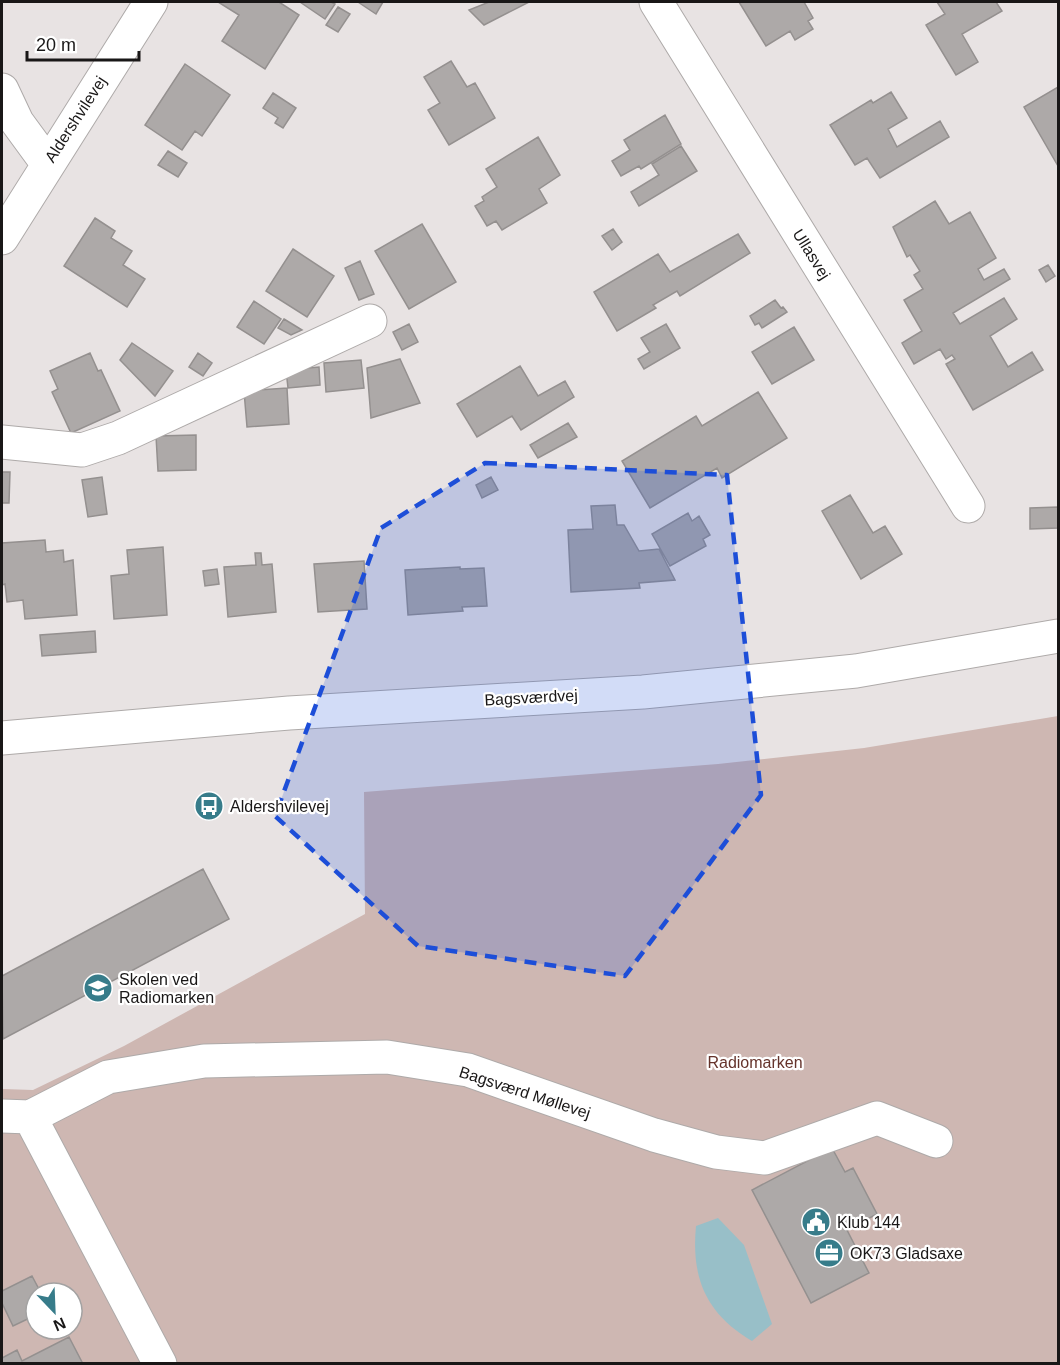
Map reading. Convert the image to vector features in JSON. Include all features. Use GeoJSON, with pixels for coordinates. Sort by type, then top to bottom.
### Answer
{"type":"FeatureCollection","features":[{"type":"Feature","properties":{"kind":"street","name":"Aldershvilevej"},"geometry":{"type":"LineString","coordinates":[[2,238],[47,163],[151,2]]}},
{"type":"Feature","properties":{"kind":"street","name":"Ullasvej"},"geometry":{"type":"LineString","coordinates":[[656,2],[968,506]]}},
{"type":"Feature","properties":{"kind":"street"},"geometry":{"type":"LineString","coordinates":[[2,90],[17,122],[47,163]]}},
{"type":"Feature","properties":{"kind":"street"},"geometry":{"type":"LineString","coordinates":[[2,441],[82,450],[118,438],[369,321]]}},
{"type":"Feature","properties":{"kind":"street","name":"Bagsværdvej"},"geometry":{"type":"LineString","coordinates":[[2,738],[289,713],[643,692],[856,671],[1059,636]]}},
{"type":"Feature","properties":{"kind":"street","name":"Bagsværd Møllevej"},"geometry":{"type":"LineString","coordinates":[[16,1116],[108,1077],[204,1061],[387,1058],[468,1070],[654,1135],[717,1152],[765,1158],[877,1118],[936,1141]]}},
{"type":"Feature","properties":{"kind":"street"},"geometry":{"type":"LineString","coordinates":[[16,1116],[160,1364]]}},
{"type":"Feature","properties":{"kind":"highlighted area"},"geometry":{"type":"Polygon","coordinates":[[[485,463],[727,475],[761,795],[625,976],[418,946],[275,816],[381,528],[485,463]]]}},
{"type":"Feature","properties":{"kind":"green space","name":"Radiomarken"},"geometry":{"type":"Polygon","coordinates":[[[1058,716],[1058,1363],[2,1364],[2,1089],[33,1090],[124,1046],[365,914],[364,792],[718,764],[864,748],[1058,716]]]}},
{"type":"Feature","properties":{"kind":"water"},"geometry":{"type":"Polygon","coordinates":[[[718,1218],[744,1245],[772,1324],[752,1341],[723,1319],[705,1293],[699,1278],[695,1245],[696,1226],[718,1218]]]}},
{"type":"Feature","properties":{"kind":"building"},"geometry":{"type":"Polygon","coordinates":[[[218,2],[279,2],[299,15],[265,69],[222,41],[239,15],[218,2]]]}},
{"type":"Feature","properties":{"kind":"building"},"geometry":{"type":"Polygon","coordinates":[[[300,2],[331,2],[335,4],[325,19],[300,2]]]}},
{"type":"Feature","properties":{"kind":"building"},"geometry":{"type":"Polygon","coordinates":[[[358,2],[383,2],[376,14],[358,2]]]}},
{"type":"Feature","properties":{"kind":"building"},"geometry":{"type":"Polygon","coordinates":[[[489,2],[529,2],[484,25],[469,10],[489,2]]]}},
{"type":"Feature","properties":{"kind":"building"},"geometry":{"type":"Polygon","coordinates":[[[739,2],[804,2],[813,18],[808,21],[813,29],[795,40],[790,31],[766,46],[739,2]]]}},
{"type":"Feature","properties":{"kind":"building"},"geometry":{"type":"Polygon","coordinates":[[[937,2],[996,2],[1002,11],[962,34],[978,62],[956,75],[926,25],[945,14],[937,2]]]}},
{"type":"Feature","properties":{"kind":"building"},"geometry":{"type":"Polygon","coordinates":[[[338,7],[350,14],[338,32],[326,25],[338,7]]]}},
{"type":"Feature","properties":{"kind":"building"},"geometry":{"type":"Polygon","coordinates":[[[451,61],[467,87],[475,83],[495,118],[449,145],[428,110],[440,103],[424,77],[451,61]]]}},
{"type":"Feature","properties":{"kind":"building"},"geometry":{"type":"Polygon","coordinates":[[[185,64],[230,95],[202,136],[195,131],[182,150],[145,125],[185,64]]]}},
{"type":"Feature","properties":{"kind":"building"},"geometry":{"type":"Polygon","coordinates":[[[1058,87],[1058,166],[1024,107],[1058,87]]]}},
{"type":"Feature","properties":{"kind":"building"},"geometry":{"type":"Polygon","coordinates":[[[891,92],[907,118],[888,129],[897,147],[940,121],[949,137],[880,178],[867,158],[855,165],[830,125],[871,100],[873,103],[891,92]]]}},
{"type":"Feature","properties":{"kind":"building"},"geometry":{"type":"Polygon","coordinates":[[[273,93],[296,108],[283,128],[275,123],[278,118],[263,108],[273,93]]]}},
{"type":"Feature","properties":{"kind":"building"},"geometry":{"type":"Polygon","coordinates":[[[665,115],[681,144],[641,169],[639,166],[621,176],[612,161],[630,150],[624,140],[665,115]]]}},
{"type":"Feature","properties":{"kind":"building"},"geometry":{"type":"Polygon","coordinates":[[[538,137],[560,175],[539,189],[547,203],[502,230],[496,221],[487,226],[475,206],[484,201],[482,197],[497,187],[486,169],[538,137]]]}},
{"type":"Feature","properties":{"kind":"building"},"geometry":{"type":"Polygon","coordinates":[[[681,146],[697,171],[639,206],[631,192],[659,175],[652,164],[681,146]]]}},
{"type":"Feature","properties":{"kind":"building"},"geometry":{"type":"Polygon","coordinates":[[[168,151],[187,163],[178,177],[158,165],[168,151]]]}},
{"type":"Feature","properties":{"kind":"building"},"geometry":{"type":"Polygon","coordinates":[[[935,201],[949,224],[970,212],[996,258],[978,269],[984,280],[1004,269],[1010,279],[953,313],[960,324],[1004,298],[1017,319],[990,336],[1008,367],[1032,352],[1043,370],[973,410],[946,364],[955,359],[952,355],[946,359],[940,349],[914,364],[902,343],[922,331],[904,300],[923,289],[914,275],[920,271],[910,255],[907,257],[893,227],[935,201]]]}},
{"type":"Feature","properties":{"kind":"building"},"geometry":{"type":"Polygon","coordinates":[[[95,218],[115,231],[111,238],[132,251],[123,265],[145,279],[127,307],[64,266],[95,218]]]}},
{"type":"Feature","properties":{"kind":"building"},"geometry":{"type":"Polygon","coordinates":[[[422,224],[456,282],[409,309],[375,251],[422,224]]]}},
{"type":"Feature","properties":{"kind":"building"},"geometry":{"type":"Polygon","coordinates":[[[613,229],[622,242],[612,250],[602,236],[613,229]]]}},
{"type":"Feature","properties":{"kind":"building"},"geometry":{"type":"Polygon","coordinates":[[[738,234],[750,253],[680,296],[677,291],[653,305],[656,308],[617,331],[594,292],[658,254],[670,272],[738,234]]]}},
{"type":"Feature","properties":{"kind":"building"},"geometry":{"type":"Polygon","coordinates":[[[293,249],[334,276],[307,317],[266,291],[293,249]]]}},
{"type":"Feature","properties":{"kind":"building"},"geometry":{"type":"Polygon","coordinates":[[[360,261],[374,294],[359,300],[345,268],[360,261]]]}},
{"type":"Feature","properties":{"kind":"building"},"geometry":{"type":"Polygon","coordinates":[[[1048,265],[1055,276],[1046,282],[1039,270],[1048,265]]]}},
{"type":"Feature","properties":{"kind":"building"},"geometry":{"type":"Polygon","coordinates":[[[775,300],[787,312],[762,328],[759,323],[755,325],[750,316],[775,300]]]}},
{"type":"Feature","properties":{"kind":"building"},"geometry":{"type":"Polygon","coordinates":[[[254,301],[281,319],[264,344],[237,327],[254,301]]]}},
{"type":"Feature","properties":{"kind":"building"},"geometry":{"type":"Polygon","coordinates":[[[284,319],[302,330],[291,335],[278,328],[284,319]]]}},
{"type":"Feature","properties":{"kind":"building"},"geometry":{"type":"Polygon","coordinates":[[[409,324],[418,342],[402,350],[393,332],[409,324]]]}},
{"type":"Feature","properties":{"kind":"building"},"geometry":{"type":"Polygon","coordinates":[[[666,324],[680,348],[644,369],[638,359],[650,352],[641,338],[666,324]]]}},
{"type":"Feature","properties":{"kind":"building"},"geometry":{"type":"Polygon","coordinates":[[[794,327],[814,360],[772,384],[752,352],[794,327]]]}},
{"type":"Feature","properties":{"kind":"building"},"geometry":{"type":"Polygon","coordinates":[[[132,343],[173,371],[155,396],[120,360],[132,343]]]}},
{"type":"Feature","properties":{"kind":"building"},"geometry":{"type":"Polygon","coordinates":[[[90,353],[98,371],[101,370],[120,411],[71,433],[52,392],[58,389],[50,371],[90,353]]]}},
{"type":"Feature","properties":{"kind":"building"},"geometry":{"type":"Polygon","coordinates":[[[198,353],[212,363],[203,376],[189,367],[198,353]]]}},
{"type":"Feature","properties":{"kind":"building"},"geometry":{"type":"Polygon","coordinates":[[[400,359],[420,403],[371,418],[367,368],[400,359]]]}},
{"type":"Feature","properties":{"kind":"building"},"geometry":{"type":"Polygon","coordinates":[[[361,360],[364,388],[326,392],[324,363],[361,360]]]}},
{"type":"Feature","properties":{"kind":"building"},"geometry":{"type":"Polygon","coordinates":[[[520,366],[538,396],[565,381],[574,397],[521,430],[512,416],[477,437],[457,404],[520,366]]]}},
{"type":"Feature","properties":{"kind":"building"},"geometry":{"type":"Polygon","coordinates":[[[319,367],[320,385],[288,388],[286,370],[319,367]]]}},
{"type":"Feature","properties":{"kind":"building"},"geometry":{"type":"Polygon","coordinates":[[[287,388],[289,424],[247,427],[244,391],[287,388]]]}},
{"type":"Feature","properties":{"kind":"building"},"geometry":{"type":"Polygon","coordinates":[[[758,392],[787,438],[722,478],[717,468],[650,508],[622,461],[696,416],[702,426],[758,392]]]}},
{"type":"Feature","properties":{"kind":"building"},"geometry":{"type":"Polygon","coordinates":[[[568,423],[577,437],[538,458],[530,445],[568,423]]]}},
{"type":"Feature","properties":{"kind":"building"},"geometry":{"type":"Polygon","coordinates":[[[196,435],[196,470],[158,471],[156,436],[196,435]]]}},
{"type":"Feature","properties":{"kind":"building"},"geometry":{"type":"Polygon","coordinates":[[[2,472],[10,472],[9,503],[2,503],[2,472]]]}},
{"type":"Feature","properties":{"kind":"building"},"geometry":{"type":"Polygon","coordinates":[[[102,477],[107,514],[88,517],[82,480],[102,477]]]}},
{"type":"Feature","properties":{"kind":"building"},"geometry":{"type":"Polygon","coordinates":[[[491,477],[498,490],[482,498],[476,485],[491,477]]]}},
{"type":"Feature","properties":{"kind":"building"},"geometry":{"type":"Polygon","coordinates":[[[850,495],[873,533],[885,526],[902,554],[861,579],[822,511],[850,495]]]}},
{"type":"Feature","properties":{"kind":"building"},"geometry":{"type":"Polygon","coordinates":[[[615,505],[617,525],[624,525],[639,551],[659,549],[675,580],[639,583],[640,588],[571,592],[568,530],[593,529],[591,506],[615,505]]]}},
{"type":"Feature","properties":{"kind":"building"},"geometry":{"type":"Polygon","coordinates":[[[1058,507],[1058,528],[1030,529],[1030,508],[1058,507]]]}},
{"type":"Feature","properties":{"kind":"building"},"geometry":{"type":"Polygon","coordinates":[[[688,513],[692,521],[699,516],[710,535],[703,539],[706,546],[670,566],[652,534],[688,513]]]}},
{"type":"Feature","properties":{"kind":"building"},"geometry":{"type":"Polygon","coordinates":[[[45,540],[46,552],[63,550],[64,562],[73,560],[77,615],[25,619],[23,600],[7,602],[5,584],[2,585],[2,543],[45,540]]]}},
{"type":"Feature","properties":{"kind":"building"},"geometry":{"type":"Polygon","coordinates":[[[163,547],[167,615],[114,619],[111,576],[129,574],[127,550],[163,547]]]}},
{"type":"Feature","properties":{"kind":"building"},"geometry":{"type":"Polygon","coordinates":[[[255,553],[261,553],[262,565],[272,564],[276,612],[228,617],[224,567],[256,565],[255,553]]]}},
{"type":"Feature","properties":{"kind":"building"},"geometry":{"type":"Polygon","coordinates":[[[364,561],[367,609],[318,612],[314,564],[364,561]]]}},
{"type":"Feature","properties":{"kind":"building"},"geometry":{"type":"Polygon","coordinates":[[[460,567],[460,569],[484,568],[487,606],[462,607],[463,611],[408,615],[405,570],[460,567]]]}},
{"type":"Feature","properties":{"kind":"building"},"geometry":{"type":"Polygon","coordinates":[[[217,569],[219,584],[205,586],[203,571],[217,569]]]}},
{"type":"Feature","properties":{"kind":"building"},"geometry":{"type":"Polygon","coordinates":[[[95,631],[96,652],[42,656],[40,635],[95,631]]]}},
{"type":"Feature","properties":{"kind":"building"},"geometry":{"type":"Polygon","coordinates":[[[203,869],[229,919],[3,1039],[2,976],[203,869]]]}},
{"type":"Feature","properties":{"kind":"building","name":"Klub 144"},"geometry":{"type":"Polygon","coordinates":[[[832,1148],[845,1172],[853,1168],[877,1214],[847,1230],[869,1273],[811,1303],[752,1190],[832,1148]]]}},
{"type":"Feature","properties":{"kind":"building"},"geometry":{"type":"Polygon","coordinates":[[[32,1276],[35,1281],[24,1281],[24,1321],[13,1326],[2,1303],[2,1291],[32,1276]]]}},
{"type":"Feature","properties":{"kind":"building"},"geometry":{"type":"Polygon","coordinates":[[[61,1341],[71,1341],[83,1364],[2,1364],[2,1358],[17,1350],[22,1361],[61,1341]]]}},
{"type":"Feature","properties":{"kind":"place","name":"Aldershvilevej"},"geometry":{"type":"Point","coordinates":[209,806]}},
{"type":"Feature","properties":{"kind":"place","name":"Skolen ved Radiomarken"},"geometry":{"type":"Point","coordinates":[98,988]}},
{"type":"Feature","properties":{"kind":"place","name":"Klub 144"},"geometry":{"type":"Point","coordinates":[816,1222]}},
{"type":"Feature","properties":{"kind":"place","name":"OK73 Gladsaxe"},"geometry":{"type":"Point","coordinates":[829,1253]}}]}
